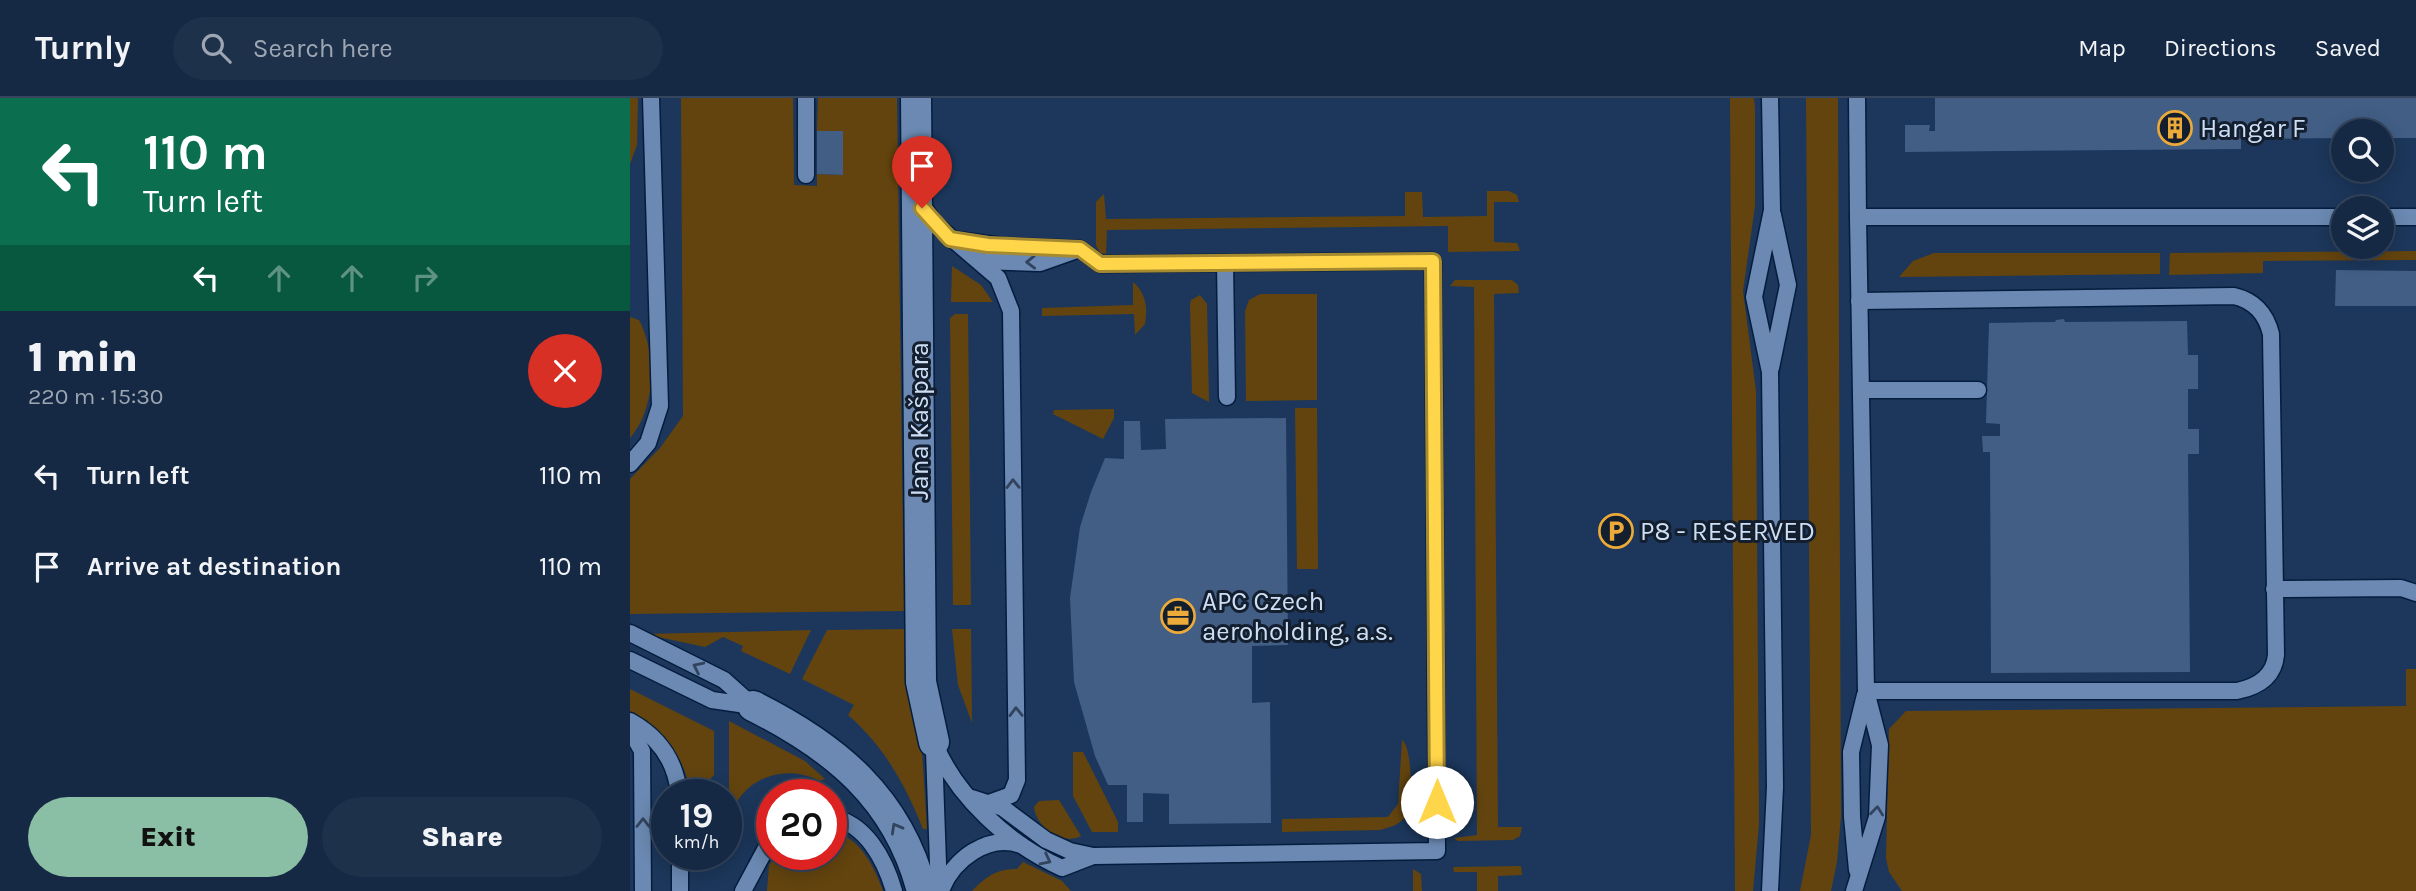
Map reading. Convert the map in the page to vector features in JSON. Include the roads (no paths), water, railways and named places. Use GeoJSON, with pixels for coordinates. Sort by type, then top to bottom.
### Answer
{"type":"FeatureCollection","features":[{"type":"Feature","properties":{"kind":"street","name":"Jana Kašpara"},"geometry":{"type":"LineString","coordinates":[[916,98],[920,681],[934,742]]}},
{"type":"Feature","properties":{"kind":"street"},"geometry":{"type":"LineString","coordinates":[[753,706],[820,743],[864,782],[904,842],[922,891]]}},
{"type":"Feature","properties":{"kind":"lane"},"geometry":{"type":"LineString","coordinates":[[630,464],[648,443],[660,407],[652,98]]}},
{"type":"Feature","properties":{"kind":"lane"},"geometry":{"type":"LineString","coordinates":[[806,98],[806,176]]}},
{"type":"Feature","properties":{"kind":"lane"},"geometry":{"type":"LineString","coordinates":[[1770,98],[1772,210],[1788,285],[1770,372]]}},
{"type":"Feature","properties":{"kind":"lane"},"geometry":{"type":"LineString","coordinates":[[1856,883],[1878,817],[1880,745],[1866,691],[1857,98]]}},
{"type":"Feature","properties":{"kind":"lane"},"geometry":{"type":"LineString","coordinates":[[917,191],[928,216],[950,239],[998,278],[1011,311],[1017,780],[1011,795],[989,803]]}},
{"type":"Feature","properties":{"kind":"lane"},"geometry":{"type":"LineString","coordinates":[[1770,891],[1775,787],[1770,372],[1754,297],[1772,210]]}},
{"type":"Feature","properties":{"kind":"lane"},"geometry":{"type":"LineString","coordinates":[[1858,217],[2331,217]]}},
{"type":"Feature","properties":{"kind":"lane"},"geometry":{"type":"LineString","coordinates":[[2394,217],[2416,217]]}},
{"type":"Feature","properties":{"kind":"lane"},"geometry":{"type":"LineString","coordinates":[[950,239],[988,245],[1080,249],[1100,264],[1433,261],[1437,851],[1093,856],[1070,851],[1046,840],[1003,808],[972,798]]}},
{"type":"Feature","properties":{"kind":"lane"},"geometry":{"type":"LineString","coordinates":[[980,261],[1040,263],[1080,249]]}},
{"type":"Feature","properties":{"kind":"lane"},"geometry":{"type":"LineString","coordinates":[[1226,263],[1227,397]]}},
{"type":"Feature","properties":{"kind":"lane"},"geometry":{"type":"LineString","coordinates":[[1859,301],[2234,296],[2252,302],[2264,316],[2271,334],[2275,663],[2265,680],[2247,689],[1866,691]]}},
{"type":"Feature","properties":{"kind":"lane"},"geometry":{"type":"LineString","coordinates":[[1862,390],[1978,390]]}},
{"type":"Feature","properties":{"kind":"lane"},"geometry":{"type":"LineString","coordinates":[[2274,589],[2402,588],[2416,593]]}},
{"type":"Feature","properties":{"kind":"lane"},"geometry":{"type":"LineString","coordinates":[[630,633],[724,680],[753,706]]}},
{"type":"Feature","properties":{"kind":"lane"},"geometry":{"type":"LineString","coordinates":[[630,660],[712,700],[753,706]]}},
{"type":"Feature","properties":{"kind":"lane"},"geometry":{"type":"LineString","coordinates":[[1856,883],[1851,751],[1866,691]]}},
{"type":"Feature","properties":{"kind":"lane"},"geometry":{"type":"LineString","coordinates":[[630,721],[651,735],[670,759],[675,779]]}},
{"type":"Feature","properties":{"kind":"lane"},"geometry":{"type":"LineString","coordinates":[[630,729],[642,751],[643,891]]}},
{"type":"Feature","properties":{"kind":"lane"},"geometry":{"type":"LineString","coordinates":[[934,742],[946,768],[990,820],[1024,846],[1062,868],[1093,856]]}},
{"type":"Feature","properties":{"kind":"lane"},"geometry":{"type":"LineString","coordinates":[[934,742],[940,891]]}},
{"type":"Feature","properties":{"kind":"lane"},"geometry":{"type":"LineString","coordinates":[[847,821],[873,845],[883,861],[894,891]]}},
{"type":"Feature","properties":{"kind":"lane"},"geometry":{"type":"LineString","coordinates":[[940,891],[954,867],[976,850],[998,842],[1024,846]]}},
{"type":"Feature","properties":{"kind":"lane"},"geometry":{"type":"LineString","coordinates":[[743,891],[755,866]]}},
{"type":"Feature","properties":{"kind":"lane"},"geometry":{"type":"LineString","coordinates":[[755,866],[756,891]]}},
{"type":"Feature","properties":{"kind":"lane"},"geometry":{"type":"LineString","coordinates":[[680,870],[680,891]]}},
{"type":"Feature","properties":{"kind":"place","name":"Hangar F"},"geometry":{"type":"Point","coordinates":[2175,128]}},
{"type":"Feature","properties":{"kind":"place","name":"P8 - RESERVED"},"geometry":{"type":"Point","coordinates":[1616,531]}},
{"type":"Feature","properties":{"kind":"place","name":"APC Czech aeroholding, a.s."},"geometry":{"type":"Point","coordinates":[1178,616]}}]}
